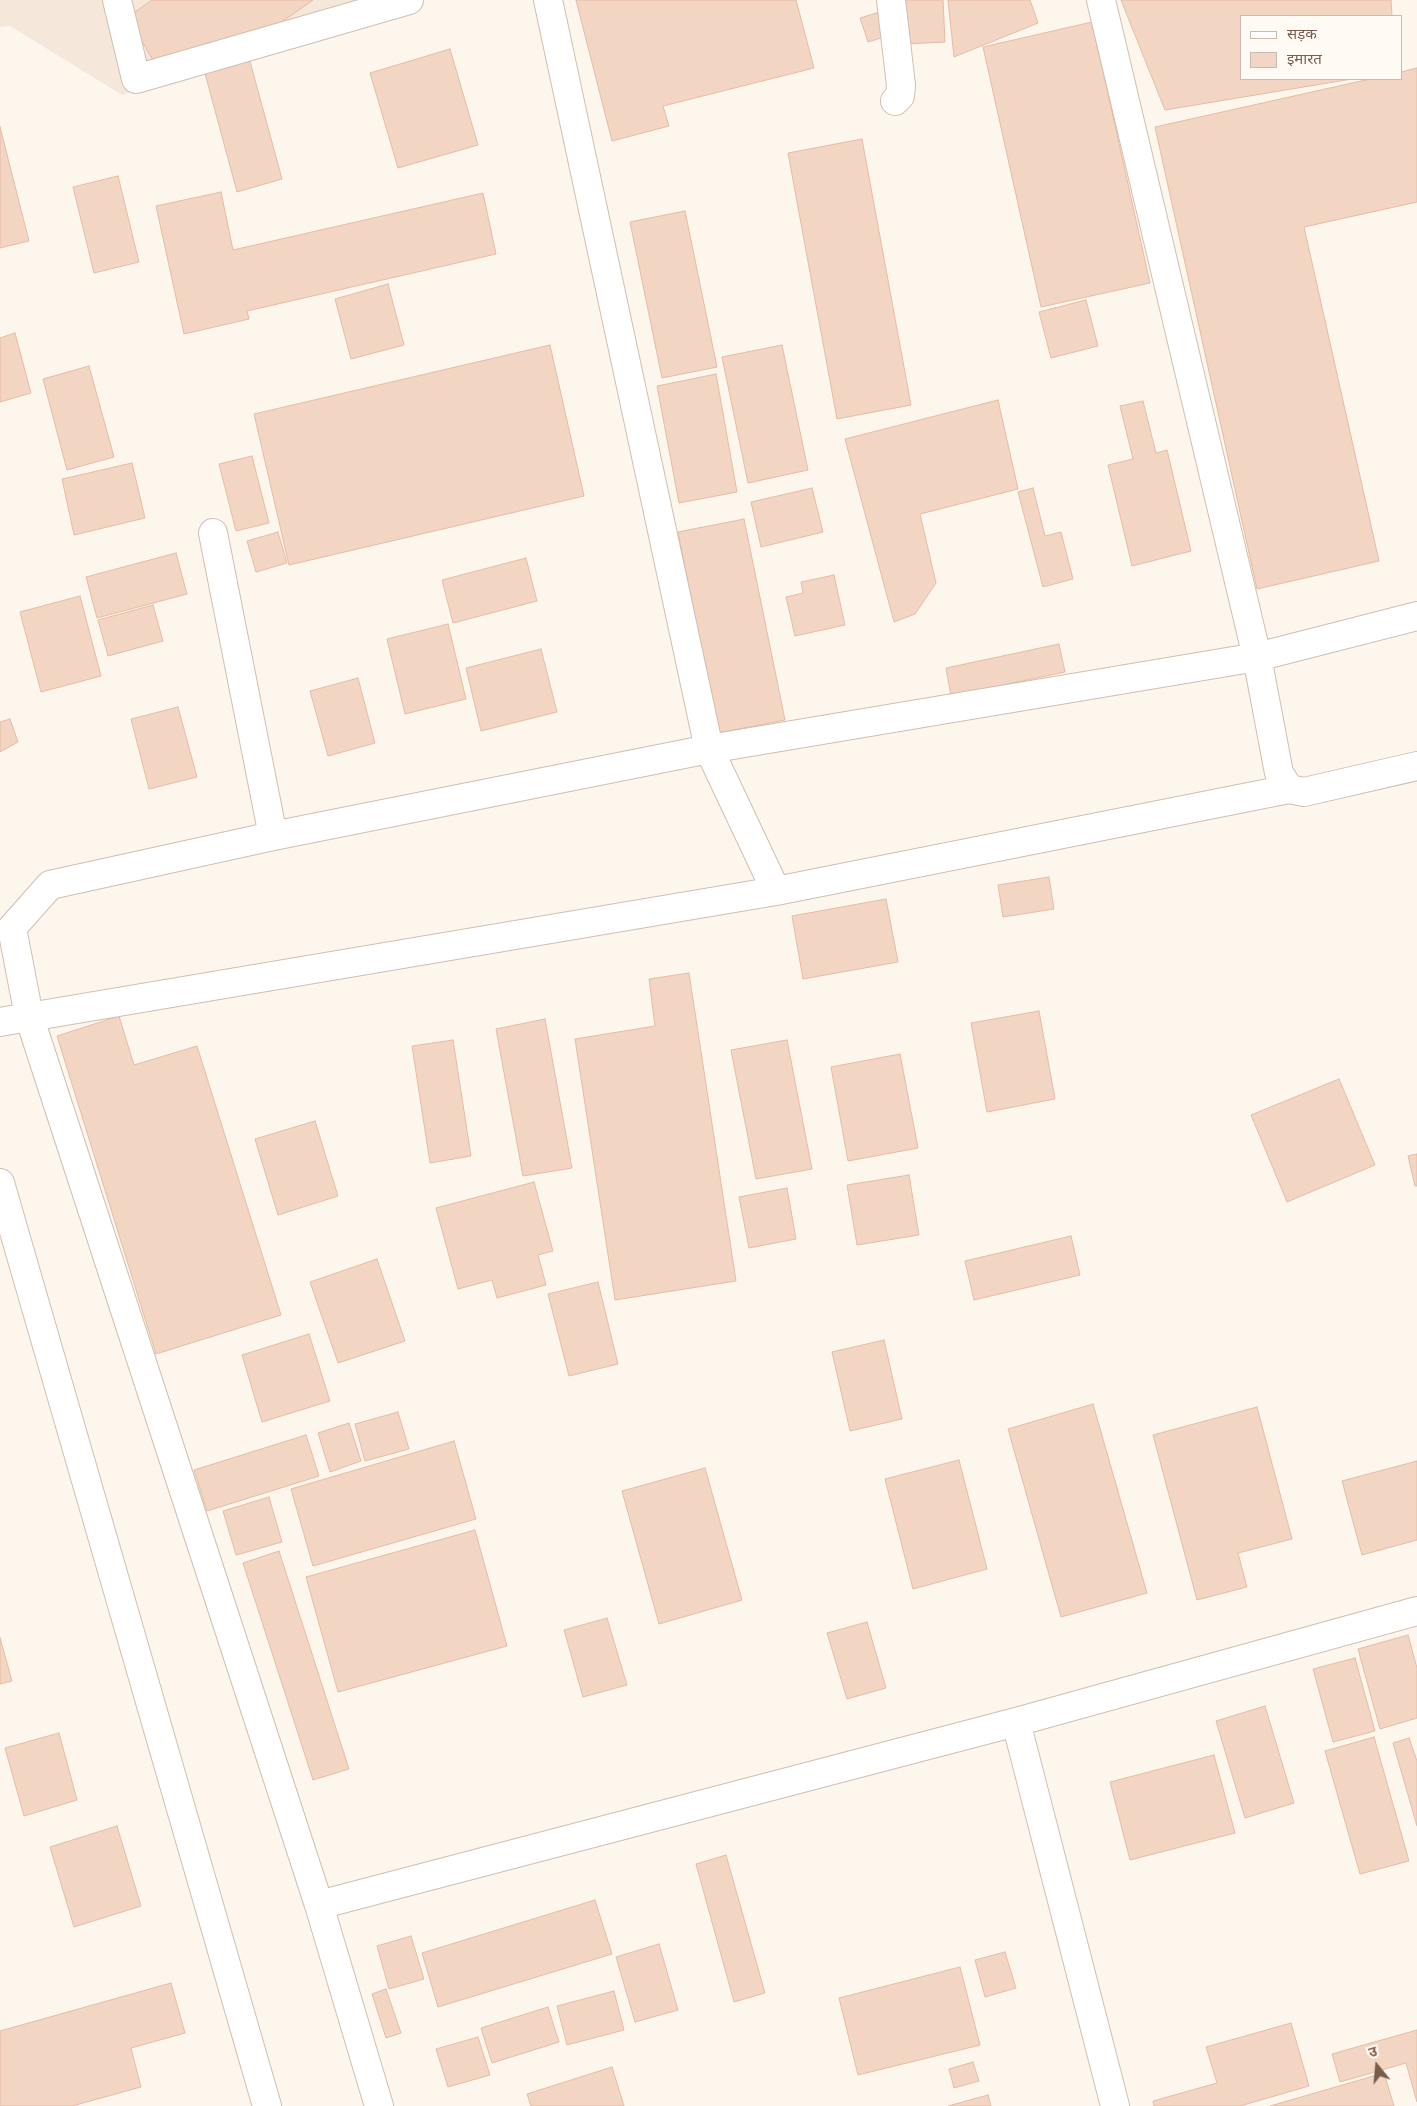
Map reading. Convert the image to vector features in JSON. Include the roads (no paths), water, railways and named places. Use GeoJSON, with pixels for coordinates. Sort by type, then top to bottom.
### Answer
{"type":"FeatureCollection","features":[{"type":"Feature","properties":{"kind":"street"},"geometry":{"type":"LineString","coordinates":[[117,0],[136,79],[409,0]]}},
{"type":"Feature","properties":{"kind":"street"},"geometry":{"type":"LineString","coordinates":[[548,0],[709,749],[776,891]]}},
{"type":"Feature","properties":{"kind":"street"},"geometry":{"type":"LineString","coordinates":[[892,0],[901,85],[900,96],[895,101]]}},
{"type":"Feature","properties":{"kind":"street"},"geometry":{"type":"LineString","coordinates":[[1101,0],[1257,657],[1279,773],[1289,789]]}},
{"type":"Feature","properties":{"kind":"street"},"geometry":{"type":"LineString","coordinates":[[213,533],[273,836]]}},
{"type":"Feature","properties":{"kind":"street"},"geometry":{"type":"LineString","coordinates":[[379,2106],[319,1905],[29,1016],[12,928],[50,885],[273,836],[709,749],[1257,657],[1417,616]]}},
{"type":"Feature","properties":{"kind":"street"},"geometry":{"type":"LineString","coordinates":[[0,1022],[776,891],[1289,789],[1304,792],[1417,766]]}},
{"type":"Feature","properties":{"kind":"street"},"geometry":{"type":"LineString","coordinates":[[0,1183],[267,2106]]}},
{"type":"Feature","properties":{"kind":"street"},"geometry":{"type":"LineString","coordinates":[[319,1905],[1016,1722],[1417,1611]]}},
{"type":"Feature","properties":{"kind":"street"},"geometry":{"type":"LineString","coordinates":[[1016,1722],[1115,2106]]}}]}
